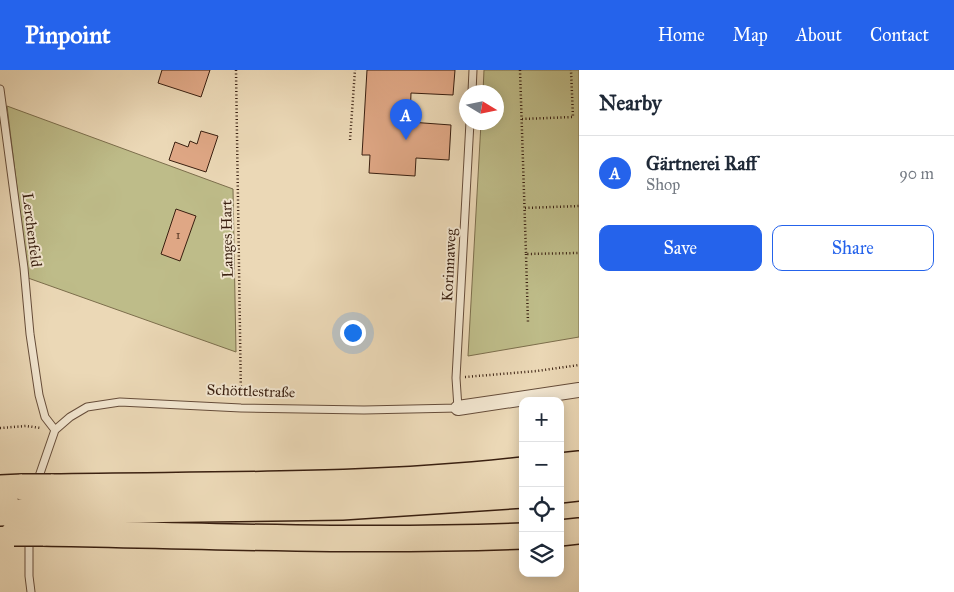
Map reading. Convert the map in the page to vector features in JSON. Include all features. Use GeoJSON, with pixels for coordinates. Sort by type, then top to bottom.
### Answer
{"type":"FeatureCollection","features":[{"type":"Feature","properties":{"kind":"highway"},"geometry":{"type":"LineString","coordinates":[[564,466],[579,464]]}},
{"type":"Feature","properties":{"kind":"highway"},"geometry":{"type":"LineString","coordinates":[[25,513],[338,482],[480,475],[519,470]]}},
{"type":"Feature","properties":{"kind":"highway"},"geometry":{"type":"LineString","coordinates":[[564,490],[579,488]]}},
{"type":"Feature","properties":{"kind":"highway"},"geometry":{"type":"LineString","coordinates":[[25,513],[342,507],[519,495]]}},
{"type":"Feature","properties":{"kind":"highway"},"geometry":{"type":"LineString","coordinates":[[25,513],[280,539],[435,539],[519,536]]}},
{"type":"Feature","properties":{"kind":"highway"},"geometry":{"type":"LineString","coordinates":[[564,533],[579,531]]}},
{"type":"Feature","properties":{"kind":"street","name":"Schöttlestraße"},"geometry":{"type":"LineString","coordinates":[[458,408],[579,390]]}},
{"type":"Feature","properties":{"kind":"lane"},"geometry":{"type":"LineString","coordinates":[[472,85],[473,70]]}},
{"type":"Feature","properties":{"kind":"lane","name":"Lerchenfeld"},"geometry":{"type":"LineString","coordinates":[[0,89],[39,395],[45,417],[55,430]]}},
{"type":"Feature","properties":{"kind":"lane","name":"Korinnaweg"},"geometry":{"type":"LineString","coordinates":[[458,408],[456,378],[470,130]]}},
{"type":"Feature","properties":{"kind":"lane","name":"Schöttlestraße"},"geometry":{"type":"LineString","coordinates":[[31,592],[25,513],[55,430],[70,416],[87,407],[120,402],[241,408],[364,410],[458,408]]}},
{"type":"Feature","properties":{"kind":"path","name":"Langes Hart"},"geometry":{"type":"LineString","coordinates":[[236,70],[241,408]]}},
{"type":"Feature","properties":{"kind":"path"},"geometry":{"type":"LineString","coordinates":[[350,140],[355,70]]}},
{"type":"Feature","properties":{"kind":"path"},"geometry":{"type":"LineString","coordinates":[[520,70],[528,322]]}},
{"type":"Feature","properties":{"kind":"path"},"geometry":{"type":"LineString","coordinates":[[522,119],[573,117],[571,70]]}},
{"type":"Feature","properties":{"kind":"path"},"geometry":{"type":"LineString","coordinates":[[525,208],[579,206]]}},
{"type":"Feature","properties":{"kind":"path"},"geometry":{"type":"LineString","coordinates":[[526,254],[579,253]]}},
{"type":"Feature","properties":{"kind":"path"},"geometry":{"type":"LineString","coordinates":[[456,378],[537,371],[579,365]]}},
{"type":"Feature","properties":{"kind":"path"},"geometry":{"type":"LineString","coordinates":[[0,428],[26,426],[55,430]]}},
{"type":"Feature","properties":{"kind":"shaded area"},"geometry":{"type":"Polygon","coordinates":[[[484,70],[579,70],[579,337],[468,356],[481,130],[504,130],[504,85],[483,85],[484,70]]]}},
{"type":"Feature","properties":{"kind":"shaded area"},"geometry":{"type":"Polygon","coordinates":[[[7,106],[233,189],[236,352],[28,278],[7,106]]]}},
{"type":"Feature","properties":{"kind":"building"},"geometry":{"type":"Polygon","coordinates":[[[162,70],[210,70],[201,97],[158,83],[162,70]]]}},
{"type":"Feature","properties":{"kind":"building"},"geometry":{"type":"Polygon","coordinates":[[[367,70],[455,70],[453,95],[411,93],[410,122],[451,125],[449,160],[416,158],[415,176],[369,173],[370,155],[362,155],[367,70]]]}},
{"type":"Feature","properties":{"kind":"building"},"geometry":{"type":"Polygon","coordinates":[[[201,131],[218,136],[206,172],[169,160],[175,142],[188,147],[190,141],[197,144],[201,131]]]}},
{"type":"Feature","properties":{"kind":"building"},"geometry":{"type":"Polygon","coordinates":[[[176,209],[196,216],[180,261],[161,254],[176,209]]]}},
{"type":"Feature","properties":{"kind":"place","name":"Gärtnerei Raff"},"geometry":{"type":"Point","coordinates":[406,140]}}]}
